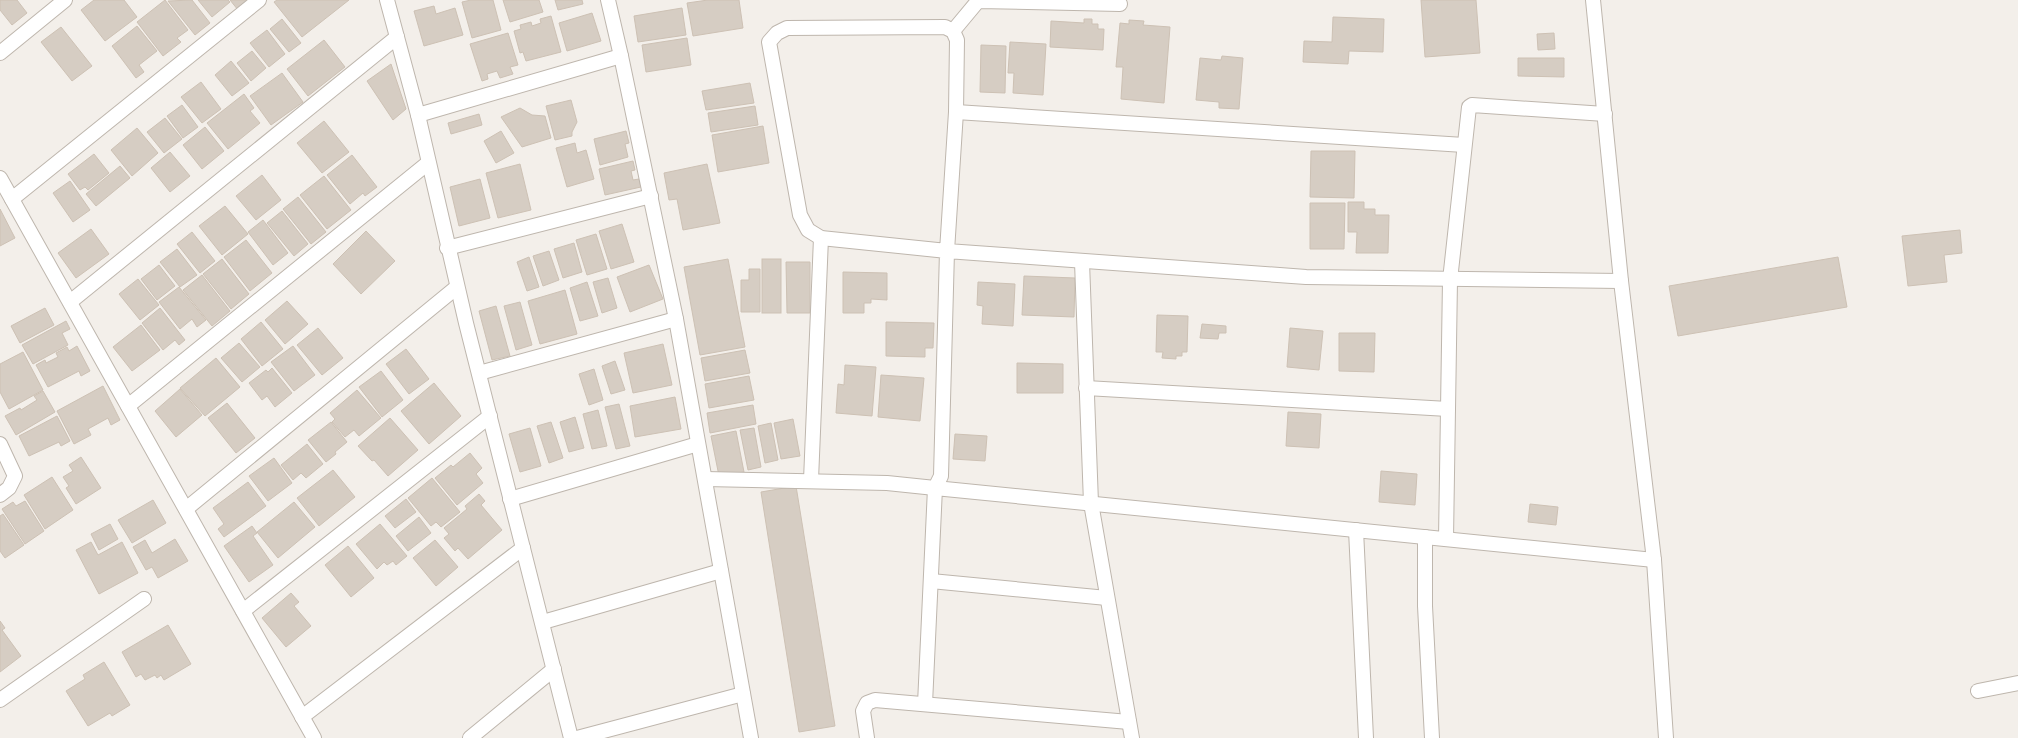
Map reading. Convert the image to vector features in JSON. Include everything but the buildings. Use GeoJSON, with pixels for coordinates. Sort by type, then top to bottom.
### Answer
{"type":"FeatureCollection","features":[{"type":"Feature","properties":{"kind":"street"},"geometry":{"type":"LineString","coordinates":[[0,53],[65,0]]}},
{"type":"Feature","properties":{"kind":"street"},"geometry":{"type":"LineString","coordinates":[[12,199],[259,0]]}},
{"type":"Feature","properties":{"kind":"street"},"geometry":{"type":"LineString","coordinates":[[608,0],[676,319],[751,738]]}},
{"type":"Feature","properties":{"kind":"street"},"geometry":{"type":"LineString","coordinates":[[1593,0],[1621,281],[1654,560],[1666,738]]}},
{"type":"Feature","properties":{"kind":"street"},"geometry":{"type":"LineString","coordinates":[[391,1],[397,37],[418,115],[447,248],[572,738]]}},
{"type":"Feature","properties":{"kind":"street"},"geometry":{"type":"LineString","coordinates":[[953,31],[978,1],[1120,4]]}},
{"type":"Feature","properties":{"kind":"street"},"geometry":{"type":"LineString","coordinates":[[925,704],[935,488],[941,476],[947,251],[956,112],[957,40],[953,31],[945,27],[786,28],[777,33],[769,42],[800,215],[808,230],[820,238],[947,251],[1082,262],[1306,276],[1450,280],[1621,281]]}},
{"type":"Feature","properties":{"kind":"street"},"geometry":{"type":"LineString","coordinates":[[70,302],[397,37]]}},
{"type":"Feature","properties":{"kind":"street"},"geometry":{"type":"LineString","coordinates":[[418,115],[621,56]]}},
{"type":"Feature","properties":{"kind":"street"},"geometry":{"type":"LineString","coordinates":[[1446,539],[1450,280],[1468,111],[1472,105],[1605,114]]}},
{"type":"Feature","properties":{"kind":"street"},"geometry":{"type":"LineString","coordinates":[[956,112],[1464,145]]}},
{"type":"Feature","properties":{"kind":"street"},"geometry":{"type":"LineString","coordinates":[[128,406],[428,163]]}},
{"type":"Feature","properties":{"kind":"street"},"geometry":{"type":"LineString","coordinates":[[0,178],[314,738]]}},
{"type":"Feature","properties":{"kind":"street"},"geometry":{"type":"LineString","coordinates":[[447,248],[651,196]]}},
{"type":"Feature","properties":{"kind":"street"},"geometry":{"type":"LineString","coordinates":[[811,480],[820,238]]}},
{"type":"Feature","properties":{"kind":"street"},"geometry":{"type":"LineString","coordinates":[[1082,262],[1091,504],[1132,738]]}},
{"type":"Feature","properties":{"kind":"street"},"geometry":{"type":"LineString","coordinates":[[186,508],[457,287]]}},
{"type":"Feature","properties":{"kind":"street"},"geometry":{"type":"LineString","coordinates":[[479,373],[676,319]]}},
{"type":"Feature","properties":{"kind":"street"},"geometry":{"type":"LineString","coordinates":[[1086,388],[1448,409]]}},
{"type":"Feature","properties":{"kind":"street"},"geometry":{"type":"LineString","coordinates":[[243,611],[490,416]]}},
{"type":"Feature","properties":{"kind":"street"},"geometry":{"type":"LineString","coordinates":[[0,444],[15,476],[9,488],[0,495]]}},
{"type":"Feature","properties":{"kind":"street"},"geometry":{"type":"LineString","coordinates":[[510,499],[698,444]]}},
{"type":"Feature","properties":{"kind":"street"},"geometry":{"type":"LineString","coordinates":[[705,478],[887,483],[1654,560]]}},
{"type":"Feature","properties":{"kind":"street"},"geometry":{"type":"LineString","coordinates":[[1356,530],[1366,738]]}},
{"type":"Feature","properties":{"kind":"street"},"geometry":{"type":"LineString","coordinates":[[1425,537],[1425,606],[1432,738]]}},
{"type":"Feature","properties":{"kind":"street"},"geometry":{"type":"LineString","coordinates":[[302,717],[523,548]]}},
{"type":"Feature","properties":{"kind":"street"},"geometry":{"type":"LineString","coordinates":[[543,622],[721,571]]}},
{"type":"Feature","properties":{"kind":"street"},"geometry":{"type":"LineString","coordinates":[[931,581],[1107,598]]}},
{"type":"Feature","properties":{"kind":"street"},"geometry":{"type":"LineString","coordinates":[[0,700],[144,599]]}},
{"type":"Feature","properties":{"kind":"street"},"geometry":{"type":"LineString","coordinates":[[470,738],[554,669]]}},
{"type":"Feature","properties":{"kind":"street"},"geometry":{"type":"LineString","coordinates":[[1978,692],[2018,683]]}},
{"type":"Feature","properties":{"kind":"street"},"geometry":{"type":"LineString","coordinates":[[577,738],[743,694]]}},
{"type":"Feature","properties":{"kind":"street"},"geometry":{"type":"LineString","coordinates":[[868,738],[863,711],[871,701],[1129,722]]}}]}
